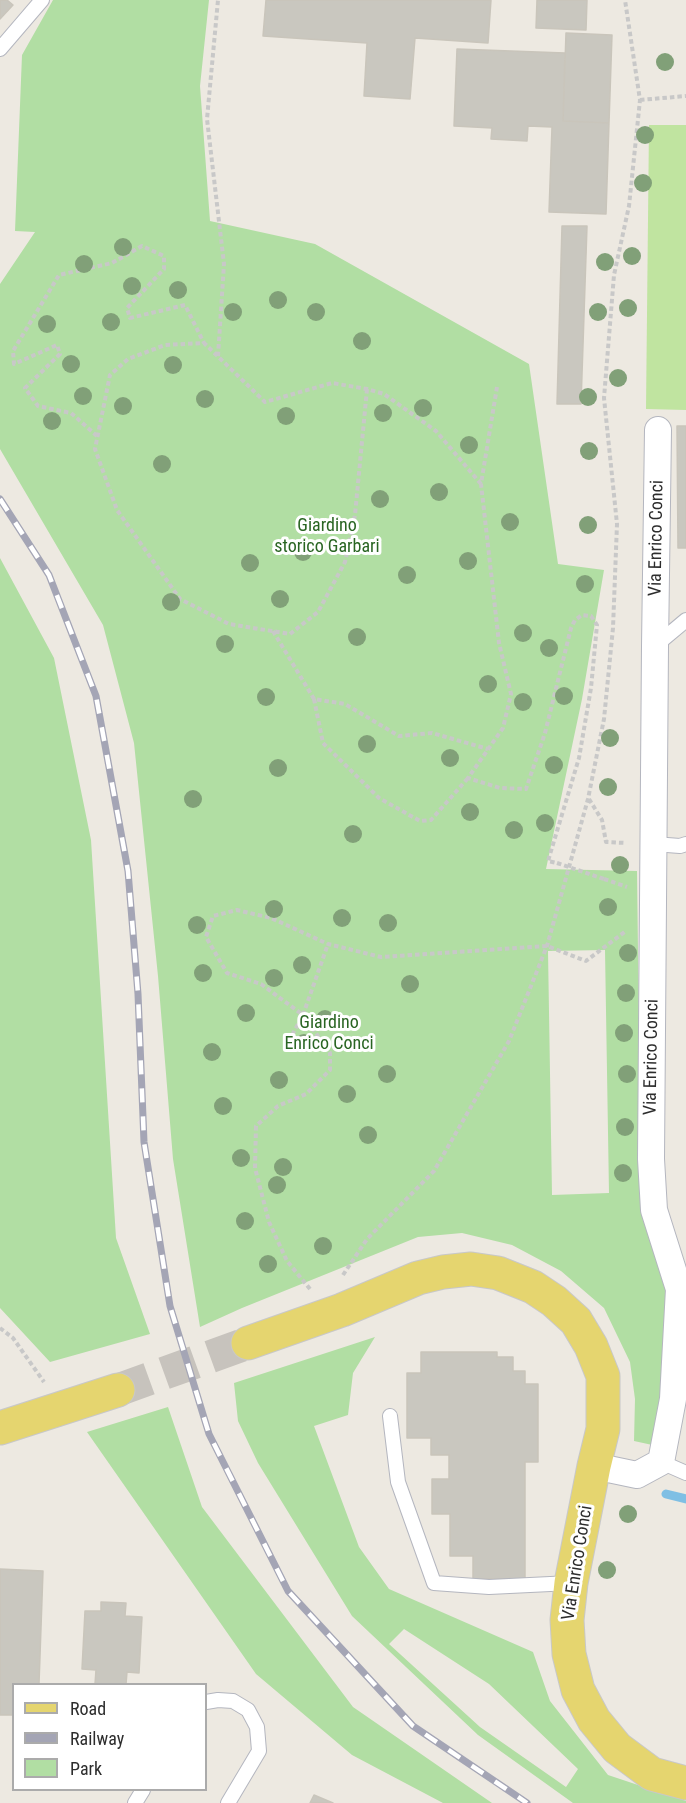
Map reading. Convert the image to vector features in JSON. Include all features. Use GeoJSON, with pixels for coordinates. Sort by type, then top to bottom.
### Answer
{"type":"FeatureCollection","features":[{"type":"Feature","properties":{"kind":"main road","name":"Via Enrico Conci"},"geometry":{"type":"LineString","coordinates":[[248,1343],[342,1311],[418,1278],[471,1269],[498,1274],[533,1287],[554,1301],[576,1321],[591,1346],[603,1376],[603,1429],[571,1583],[567,1620],[569,1654],[578,1690],[594,1720],[617,1748],[652,1774],[686,1783]]}},
{"type":"Feature","properties":{"kind":"main road"},"geometry":{"type":"LineString","coordinates":[[0,1428],[118,1390]]}},
{"type":"Feature","properties":{"kind":"street","name":"Via Enrico Conci"},"geometry":{"type":"LineString","coordinates":[[658,430],[652,1188],[654,1210],[679,1289],[673,1399],[662,1462]]}},
{"type":"Feature","properties":{"kind":"street"},"geometry":{"type":"LineString","coordinates":[[594,1466],[637,1474],[662,1462]]}},
{"type":"Feature","properties":{"kind":"lane"},"geometry":{"type":"LineString","coordinates":[[0,49],[42,0]]}},
{"type":"Feature","properties":{"kind":"lane"},"geometry":{"type":"LineString","coordinates":[[655,646],[686,620]]}},
{"type":"Feature","properties":{"kind":"lane"},"geometry":{"type":"LineString","coordinates":[[654,844],[684,846]]}},
{"type":"Feature","properties":{"kind":"lane"},"geometry":{"type":"LineString","coordinates":[[390,1416],[398,1482],[434,1583],[489,1587],[571,1583]]}},
{"type":"Feature","properties":{"kind":"lane"},"geometry":{"type":"LineString","coordinates":[[662,1462],[686,1473]]}},
{"type":"Feature","properties":{"kind":"lane"},"geometry":{"type":"LineString","coordinates":[[207,1702],[233,1701],[248,1710],[257,1727],[260,1751],[228,1803]]}},
{"type":"Feature","properties":{"kind":"path"},"geometry":{"type":"LineString","coordinates":[[218,0],[207,119],[224,264],[218,357]]}},
{"type":"Feature","properties":{"kind":"path"},"geometry":{"type":"LineString","coordinates":[[340,1280],[367,1239],[434,1172],[509,1041],[547,946],[588,799],[604,719],[613,628],[617,524],[603,398],[614,275],[629,206],[640,100],[625,0]]}},
{"type":"Feature","properties":{"kind":"path"},"geometry":{"type":"LineString","coordinates":[[640,100],[686,96]]}},
{"type":"Feature","properties":{"kind":"path"},"geometry":{"type":"LineString","coordinates":[[98,436],[70,413],[38,406],[25,388],[60,354],[57,345],[14,364],[13,351],[59,275],[112,263],[142,246],[164,256],[164,270],[127,308],[130,318],[185,305],[204,343],[265,402],[333,382],[384,394],[436,431],[481,484]]}},
{"type":"Feature","properties":{"kind":"path"},"geometry":{"type":"LineString","coordinates":[[204,343],[165,345],[128,359],[110,375],[95,449],[117,510],[180,600],[229,624],[290,634],[318,612],[345,562],[355,515],[367,389]]}},
{"type":"Feature","properties":{"kind":"path"},"geometry":{"type":"LineString","coordinates":[[273,631],[314,699],[323,743],[379,798],[420,821],[431,820],[468,778],[503,728],[511,694],[499,643],[481,484],[497,387]]}},
{"type":"Feature","properties":{"kind":"path"},"geometry":{"type":"LineString","coordinates":[[468,778],[500,788],[526,789],[544,733],[571,628],[575,620],[582,615],[591,616],[597,625],[591,687],[579,758],[548,861],[604,879]]}},
{"type":"Feature","properties":{"kind":"path"},"geometry":{"type":"LineString","coordinates":[[314,699],[345,704],[399,736],[432,733],[488,749]]}},
{"type":"Feature","properties":{"kind":"path"},"geometry":{"type":"LineString","coordinates":[[588,799],[602,820],[606,842],[654,844]]}},
{"type":"Feature","properties":{"kind":"path"},"geometry":{"type":"LineString","coordinates":[[315,1295],[287,1261],[269,1222],[255,1168],[256,1126],[278,1106],[306,1094],[330,1070],[330,1053],[303,1015],[261,984],[227,973],[206,937],[213,916],[237,910],[271,918],[328,944],[381,957],[547,946],[586,961],[628,930]]}},
{"type":"Feature","properties":{"kind":"path"},"geometry":{"type":"LineString","coordinates":[[285,1048],[303,1015],[328,944]]}},
{"type":"Feature","properties":{"kind":"path"},"geometry":{"type":"LineString","coordinates":[[0,1328],[19,1346],[60,1408]]}},
{"type":"Feature","properties":{"kind":"green space"},"geometry":{"type":"Polygon","coordinates":[[[53,0],[209,0],[200,86],[210,221],[315,244],[529,364],[558,564],[604,570],[582,699],[546,869],[637,871],[641,1198],[667,1280],[657,1446],[634,1441],[635,1399],[630,1362],[604,1308],[561,1271],[512,1245],[462,1233],[418,1237],[200,1327],[173,1159],[158,976],[134,743],[103,625],[0,449],[0,284],[35,232],[15,231],[22,55],[53,0]],[[605,950],[548,951],[552,1195],[609,1193],[605,950]]]}},
{"type":"Feature","properties":{"kind":"green space"},"geometry":{"type":"Polygon","coordinates":[[[649,125],[686,125],[686,410],[646,409],[649,125]]]}},
{"type":"Feature","properties":{"kind":"green space"},"geometry":{"type":"Polygon","coordinates":[[[0,558],[54,658],[91,840],[116,1238],[150,1334],[50,1362],[0,1308],[0,558]]]}},
{"type":"Feature","properties":{"kind":"green space"},"geometry":{"type":"Polygon","coordinates":[[[375,1337],[353,1373],[348,1415],[314,1426],[359,1547],[389,1589],[533,1652],[550,1701],[608,1775],[686,1801],[686,1803],[573,1803],[478,1735],[352,1616],[258,1463],[238,1421],[234,1383],[375,1337]],[[404,1629],[389,1644],[480,1727],[566,1787],[578,1769],[489,1684],[404,1629]]]}},
{"type":"Feature","properties":{"kind":"green space"},"geometry":{"type":"Polygon","coordinates":[[[168,1407],[202,1507],[353,1707],[492,1803],[443,1803],[352,1755],[256,1674],[87,1432],[168,1407]]]}},
{"type":"Feature","properties":{"kind":"building"},"geometry":{"type":"Polygon","coordinates":[[[0,0],[7,0],[13,5],[0,19],[0,0]]]}},
{"type":"Feature","properties":{"kind":"building"},"geometry":{"type":"Polygon","coordinates":[[[266,0],[491,0],[488,43],[415,38],[410,99],[364,96],[367,43],[263,36],[266,0]]]}},
{"type":"Feature","properties":{"kind":"building"},"geometry":{"type":"Polygon","coordinates":[[[537,0],[587,0],[586,30],[536,28],[537,0]]]}},
{"type":"Feature","properties":{"kind":"building"},"geometry":{"type":"Polygon","coordinates":[[[566,33],[612,35],[609,123],[563,121],[566,33]]]}},
{"type":"Feature","properties":{"kind":"building"},"geometry":{"type":"Polygon","coordinates":[[[457,49],[565,53],[563,121],[609,123],[606,214],[549,212],[552,127],[528,126],[527,141],[491,139],[492,128],[454,126],[457,49]]]}},
{"type":"Feature","properties":{"kind":"building"},"geometry":{"type":"Polygon","coordinates":[[[562,226],[587,226],[581,404],[557,404],[562,226]]]}},
{"type":"Feature","properties":{"kind":"building"},"geometry":{"type":"Polygon","coordinates":[[[677,426],[686,426],[686,548],[678,548],[677,426]]]}},
{"type":"Feature","properties":{"kind":"building"},"geometry":{"type":"Polygon","coordinates":[[[421,1352],[497,1352],[497,1357],[513,1357],[513,1371],[525,1371],[525,1384],[538,1384],[538,1462],[525,1462],[525,1579],[473,1579],[473,1556],[450,1556],[450,1514],[432,1514],[432,1479],[449,1479],[449,1455],[431,1455],[431,1438],[407,1438],[407,1373],[421,1373],[421,1352]]]}},
{"type":"Feature","properties":{"kind":"building"},"geometry":{"type":"Polygon","coordinates":[[[0,1569],[43,1571],[39,1683],[12,1683],[12,1715],[0,1715],[0,1569]]]}},
{"type":"Feature","properties":{"kind":"building"},"geometry":{"type":"Polygon","coordinates":[[[101,1602],[126,1603],[125,1616],[142,1617],[139,1673],[127,1672],[126,1683],[95,1683],[96,1670],[82,1669],[85,1611],[101,1611],[101,1602]]]}},
{"type":"Feature","properties":{"kind":"building"},"geometry":{"type":"Polygon","coordinates":[[[314,1795],[333,1803],[310,1803],[314,1795]]]}},
{"type":"Feature","properties":{"kind":"waterway"},"geometry":{"type":"LineString","coordinates":[[666,1494],[686,1499]]}},
{"type":"Feature","properties":{"kind":"tunnel"},"geometry":{"type":"LineString","coordinates":[[118,1390],[248,1343]]}},
{"type":"Feature","properties":{"kind":"railway"},"geometry":{"type":"LineString","coordinates":[[0,499],[49,575],[96,696],[128,871],[138,994],[144,1142],[170,1306],[209,1434],[288,1591],[413,1726],[527,1803]]}},
{"type":"Feature","properties":{"kind":"park label","name":"Giardino storico Garbari"},"geometry":{"type":"Point","coordinates":[327,536]}},
{"type":"Feature","properties":{"kind":"park label","name":"Giardino Enrico Conci"},"geometry":{"type":"Point","coordinates":[329,1033]}}]}
